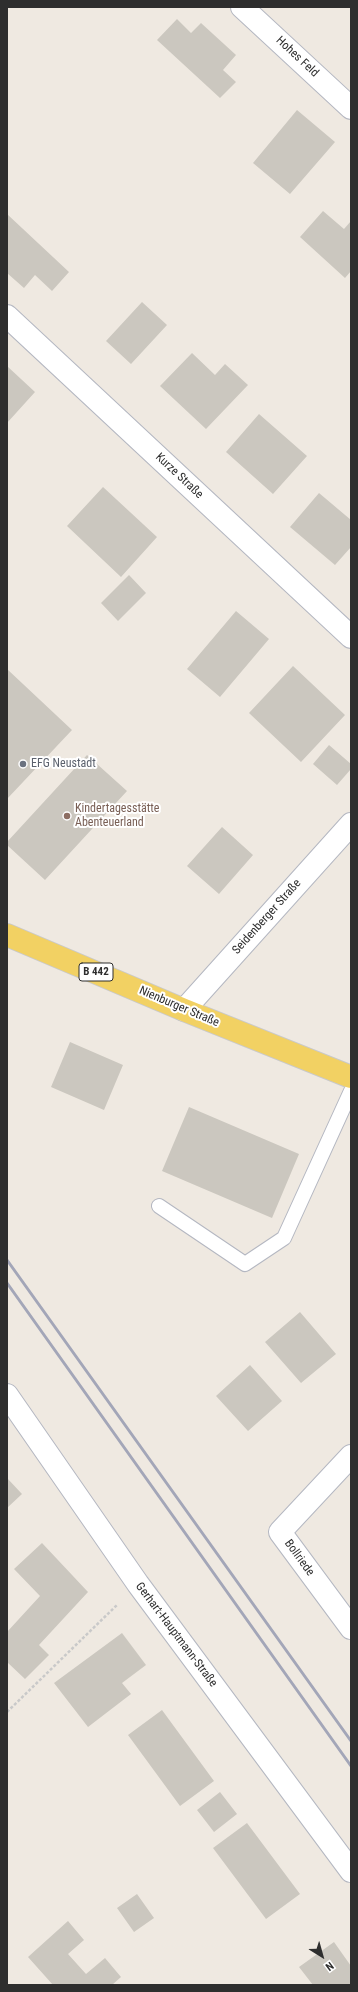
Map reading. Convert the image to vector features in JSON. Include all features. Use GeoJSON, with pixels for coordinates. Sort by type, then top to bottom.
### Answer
{"type":"FeatureCollection","features":[{"type":"Feature","properties":{"kind":"main road","name":"Nienburger Straße"},"geometry":{"type":"LineString","coordinates":[[7,934],[184,1010],[351,1077]]}},
{"type":"Feature","properties":{"kind":"street","name":"Hohes Feld"},"geometry":{"type":"LineString","coordinates":[[242,7],[351,108]]}},
{"type":"Feature","properties":{"kind":"street","name":"Kurze Straße"},"geometry":{"type":"LineString","coordinates":[[7,316],[351,637]]}},
{"type":"Feature","properties":{"kind":"street","name":"Seidenberger Straße"},"geometry":{"type":"LineString","coordinates":[[184,1010],[351,824]]}},
{"type":"Feature","properties":{"kind":"street","name":"Gerhart-Hauptmann-Straße"},"geometry":{"type":"LineString","coordinates":[[7,1395],[138,1584],[351,1871]]}},
{"type":"Feature","properties":{"kind":"street","name":"Bollriede"},"geometry":{"type":"LineString","coordinates":[[351,1456],[280,1532],[351,1628]]}},
{"type":"Feature","properties":{"kind":"lane"},"geometry":{"type":"LineString","coordinates":[[160,1206],[245,1264],[284,1238],[351,1091]]}},
{"type":"Feature","properties":{"kind":"path"},"geometry":{"type":"LineString","coordinates":[[7,1712],[138,1584]]}},
{"type":"Feature","properties":{"kind":"building"},"geometry":{"type":"Polygon","coordinates":[[[177,19],[191,33],[201,23],[236,55],[223,70],[236,82],[220,98],[157,40],[177,19]]]}},
{"type":"Feature","properties":{"kind":"building"},"geometry":{"type":"Polygon","coordinates":[[[297,110],[335,142],[290,194],[253,163],[297,110]]]}},
{"type":"Feature","properties":{"kind":"building"},"geometry":{"type":"Polygon","coordinates":[[[323,211],[344,229],[351,221],[351,271],[345,278],[300,237],[323,211]]]}},
{"type":"Feature","properties":{"kind":"building"},"geometry":{"type":"Polygon","coordinates":[[[7,214],[69,272],[52,291],[35,275],[24,288],[7,273],[7,214]]]}},
{"type":"Feature","properties":{"kind":"building"},"geometry":{"type":"Polygon","coordinates":[[[142,302],[167,325],[131,364],[106,341],[142,302]]]}},
{"type":"Feature","properties":{"kind":"building"},"geometry":{"type":"Polygon","coordinates":[[[192,353],[215,375],[225,364],[248,385],[206,429],[160,386],[192,353]]]}},
{"type":"Feature","properties":{"kind":"building"},"geometry":{"type":"Polygon","coordinates":[[[7,366],[35,392],[7,423],[7,366]]]}},
{"type":"Feature","properties":{"kind":"building"},"geometry":{"type":"Polygon","coordinates":[[[259,414],[307,456],[273,494],[226,452],[259,414]]]}},
{"type":"Feature","properties":{"kind":"building"},"geometry":{"type":"Polygon","coordinates":[[[103,487],[157,537],[121,577],[67,526],[103,487]]]}},
{"type":"Feature","properties":{"kind":"building"},"geometry":{"type":"Polygon","coordinates":[[[319,493],[351,520],[351,547],[335,565],[290,527],[319,493]]]}},
{"type":"Feature","properties":{"kind":"building"},"geometry":{"type":"Polygon","coordinates":[[[129,575],[146,593],[118,621],[101,603],[129,575]]]}},
{"type":"Feature","properties":{"kind":"building"},"geometry":{"type":"Polygon","coordinates":[[[236,611],[269,639],[220,697],[187,669],[236,611]]]}},
{"type":"Feature","properties":{"kind":"building"},"geometry":{"type":"Polygon","coordinates":[[[293,666],[345,715],[301,762],[249,713],[293,666]]]}},
{"type":"Feature","properties":{"kind":"building","name":"EFG Neustadt"},"geometry":{"type":"Polygon","coordinates":[[[7,669],[72,730],[7,799],[7,669]]]}},
{"type":"Feature","properties":{"kind":"building"},"geometry":{"type":"Polygon","coordinates":[[[329,745],[351,764],[351,769],[337,785],[313,764],[329,745]]]}},
{"type":"Feature","properties":{"kind":"building","name":"Kindertagesstätte Abenteuerland"},"geometry":{"type":"Polygon","coordinates":[[[87,755],[127,791],[45,880],[7,845],[7,842],[87,755]]]}},
{"type":"Feature","properties":{"kind":"building"},"geometry":{"type":"Polygon","coordinates":[[[222,827],[253,855],[219,894],[187,866],[222,827]]]}},
{"type":"Feature","properties":{"kind":"building"},"geometry":{"type":"Polygon","coordinates":[[[70,1042],[123,1065],[104,1110],[51,1087],[70,1042]]]}},
{"type":"Feature","properties":{"kind":"building"},"geometry":{"type":"Polygon","coordinates":[[[189,1107],[299,1154],[272,1218],[162,1171],[189,1107]]]}},
{"type":"Feature","properties":{"kind":"building"},"geometry":{"type":"Polygon","coordinates":[[[300,1312],[336,1354],[301,1383],[265,1342],[300,1312]]]}},
{"type":"Feature","properties":{"kind":"building"},"geometry":{"type":"Polygon","coordinates":[[[250,1365],[282,1401],[248,1431],[216,1396],[250,1365]]]}},
{"type":"Feature","properties":{"kind":"building"},"geometry":{"type":"Polygon","coordinates":[[[7,1478],[22,1494],[7,1508],[7,1478]]]}},
{"type":"Feature","properties":{"kind":"building"},"geometry":{"type":"Polygon","coordinates":[[[42,1543],[88,1592],[39,1645],[49,1655],[25,1679],[7,1662],[7,1632],[40,1596],[14,1569],[42,1543]]]}},
{"type":"Feature","properties":{"kind":"building"},"geometry":{"type":"Polygon","coordinates":[[[122,1633],[146,1665],[122,1683],[131,1694],[88,1727],[54,1683],[122,1633]]]}},
{"type":"Feature","properties":{"kind":"building"},"geometry":{"type":"Polygon","coordinates":[[[162,1710],[214,1781],[180,1806],[128,1735],[162,1710]]]}},
{"type":"Feature","properties":{"kind":"building"},"geometry":{"type":"Polygon","coordinates":[[[220,1792],[237,1814],[214,1832],[197,1810],[220,1792]]]}},
{"type":"Feature","properties":{"kind":"building"},"geometry":{"type":"Polygon","coordinates":[[[247,1823],[300,1894],[266,1919],[213,1848],[247,1823]]]}},
{"type":"Feature","properties":{"kind":"building"},"geometry":{"type":"Polygon","coordinates":[[[137,1894],[154,1918],[134,1932],[117,1908],[137,1894]]]}},
{"type":"Feature","properties":{"kind":"building"},"geometry":{"type":"Polygon","coordinates":[[[68,1921],[84,1940],[68,1954],[86,1974],[105,1958],[121,1977],[112,1985],[53,1985],[28,1957],[68,1921]]]}},
{"type":"Feature","properties":{"kind":"building"},"geometry":{"type":"Polygon","coordinates":[[[334,1942],[351,1966],[351,1985],[313,1985],[299,1967],[334,1942]]]}},
{"type":"Feature","properties":{"kind":"railway"},"geometry":{"type":"LineString","coordinates":[[7,1260],[351,1741]]}},
{"type":"Feature","properties":{"kind":"railway"},"geometry":{"type":"LineString","coordinates":[[7,1283],[351,1766]]}},
{"type":"Feature","properties":{"kind":"place","name":"EFG Neustadt"},"geometry":{"type":"Point","coordinates":[23,764]}},
{"type":"Feature","properties":{"kind":"place","name":"Kindertagesstätte Abenteuerland"},"geometry":{"type":"Point","coordinates":[67,816]}}]}
